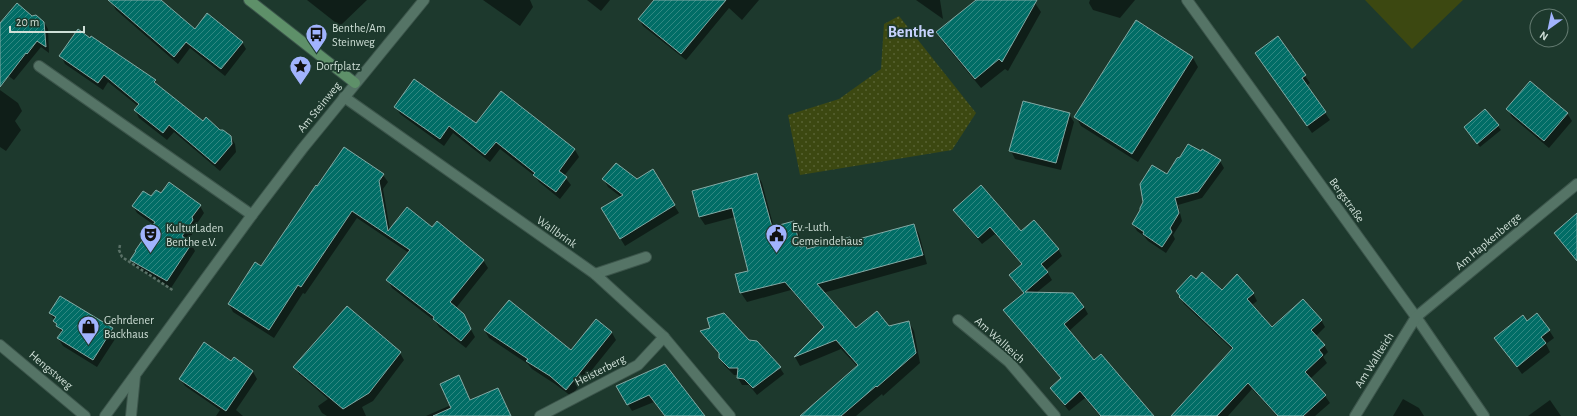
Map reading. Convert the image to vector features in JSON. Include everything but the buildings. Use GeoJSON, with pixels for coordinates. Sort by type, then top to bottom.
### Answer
{"type":"FeatureCollection","features":[{"type":"Feature","properties":{"kind":"street"},"geometry":{"type":"LineString","coordinates":[[250,0],[355,83]]}},
{"type":"Feature","properties":{"kind":"street","name":"Am Steinweg"},"geometry":{"type":"LineString","coordinates":[[105,416],[252,215],[355,83],[424,0]]}},
{"type":"Feature","properties":{"kind":"street","name":"Bergstraße"},"geometry":{"type":"LineString","coordinates":[[1187,0],[1416,317],[1484,416]]}},
{"type":"Feature","properties":{"kind":"street"},"geometry":{"type":"LineString","coordinates":[[39,66],[252,215]]}},
{"type":"Feature","properties":{"kind":"street","name":"Wallbrink"},"geometry":{"type":"LineString","coordinates":[[344,97],[595,274],[664,337],[730,416]]}},
{"type":"Feature","properties":{"kind":"street","name":"Am Hapkenberge"},"geometry":{"type":"LineString","coordinates":[[1416,317],[1577,184]]}},
{"type":"Feature","properties":{"kind":"street"},"geometry":{"type":"LineString","coordinates":[[595,274],[646,257]]}},
{"type":"Feature","properties":{"kind":"street","name":"Am Wallteich"},"geometry":{"type":"LineString","coordinates":[[1355,416],[1416,317]]}},
{"type":"Feature","properties":{"kind":"street","name":"Am Wallteich"},"geometry":{"type":"LineString","coordinates":[[958,320],[1009,362],[1055,416]]}},
{"type":"Feature","properties":{"kind":"street","name":"Heisterberg"},"geometry":{"type":"LineString","coordinates":[[540,416],[638,365],[664,337]]}},
{"type":"Feature","properties":{"kind":"street","name":"Hengstweg"},"geometry":{"type":"LineString","coordinates":[[0,345],[85,416]]}},
{"type":"Feature","properties":{"kind":"street"},"geometry":{"type":"LineString","coordinates":[[131,416],[135,376]]}},
{"type":"Feature","properties":{"kind":"path"},"geometry":{"type":"LineString","coordinates":[[120,245],[119,250],[122,257],[174,292]]}},
{"type":"Feature","properties":{"kind":"green space"},"geometry":{"type":"Polygon","coordinates":[[[1365,0],[1463,0],[1412,49],[1365,0]]]}},
{"type":"Feature","properties":{"kind":"green space"},"geometry":{"type":"Polygon","coordinates":[[[899,16],[976,113],[952,150],[800,175],[788,115],[839,99],[881,69],[884,24],[899,16]]]}},
{"type":"Feature","properties":{"kind":"place","name":"Benthe/Am Steinweg"},"geometry":{"type":"Point","coordinates":[317,54]}},
{"type":"Feature","properties":{"kind":"place","name":"Dorfplatz"},"geometry":{"type":"Point","coordinates":[301,86]}},
{"type":"Feature","properties":{"kind":"place","name":"KulturLaden Benthe e.V."},"geometry":{"type":"Point","coordinates":[150,254]}},
{"type":"Feature","properties":{"kind":"place","name":"Ev.-Luth. Gemeindehaus"},"geometry":{"type":"Point","coordinates":[776,254]}},
{"type":"Feature","properties":{"kind":"place","name":"Gehrdener Backhaus"},"geometry":{"type":"Point","coordinates":[89,346]}},
{"type":"Feature","properties":{"kind":"district","name":"Benthe"},"geometry":{"type":"Point","coordinates":[911,31]}}]}
